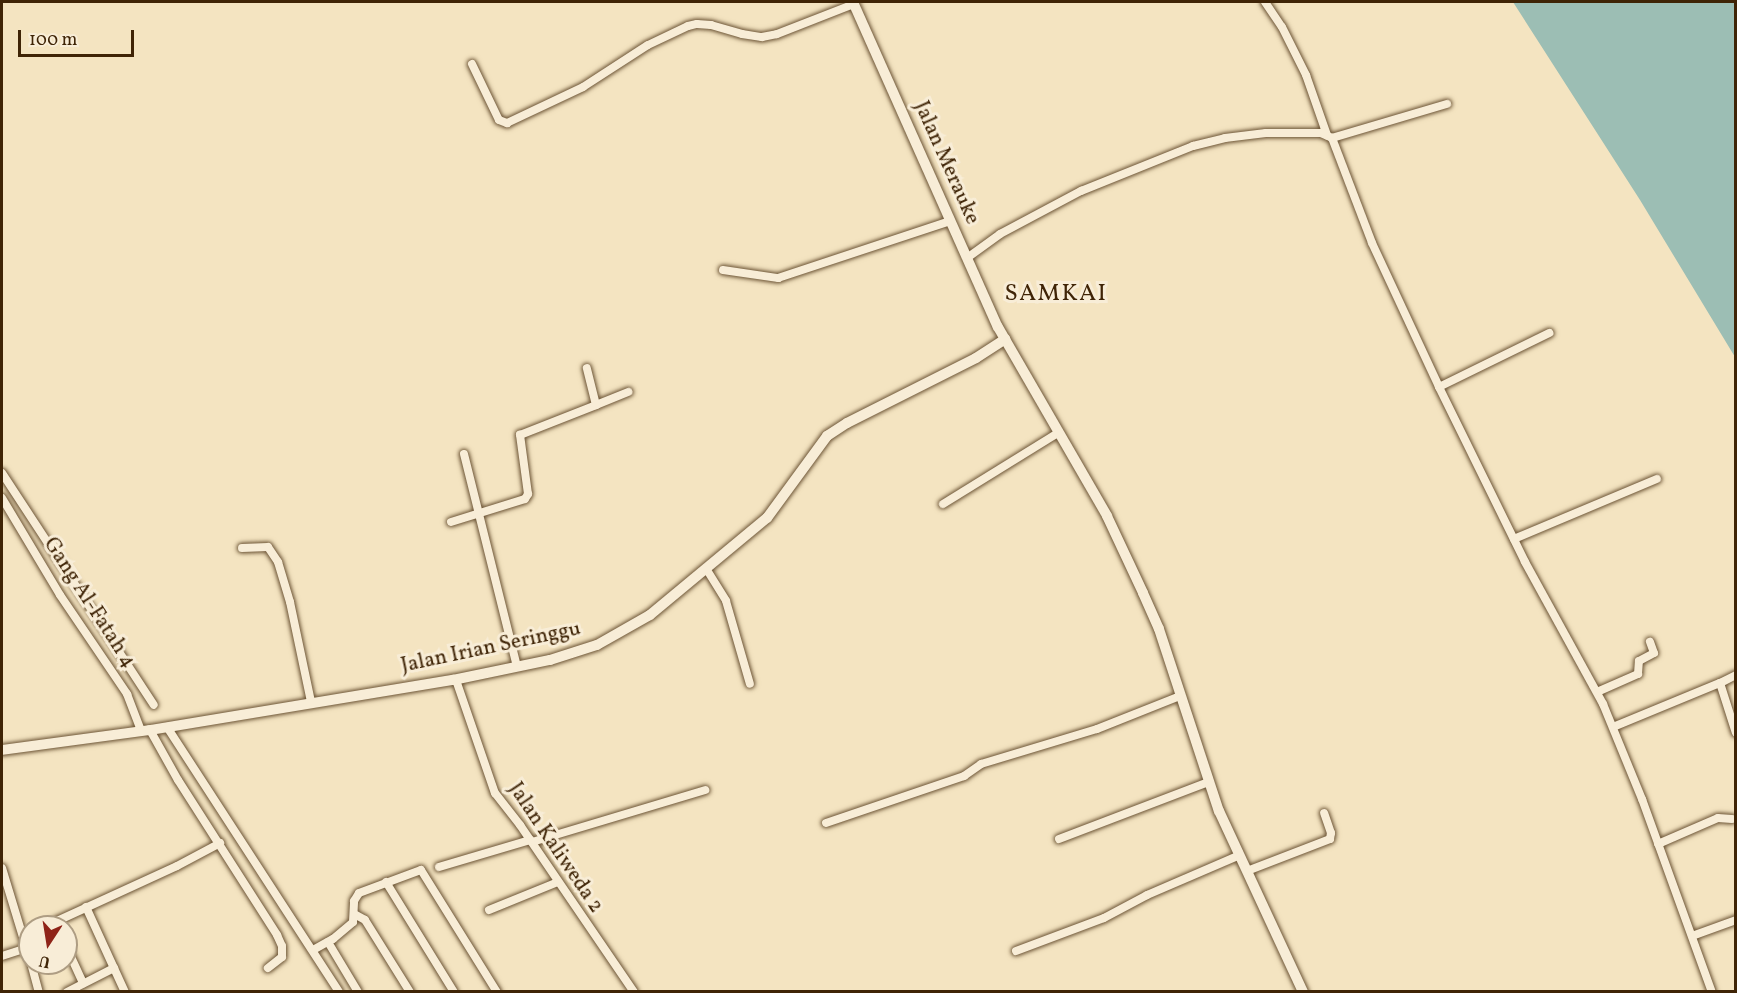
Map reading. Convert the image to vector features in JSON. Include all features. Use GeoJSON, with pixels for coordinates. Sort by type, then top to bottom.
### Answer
{"type":"FeatureCollection","features":[{"type":"Feature","properties":{"kind":"street"},"geometry":{"type":"LineString","coordinates":[[1265,2],[1282,27],[1306,75],[1372,243],[1439,387],[1514,539],[1597,692],[1613,727],[1712,992]]}},
{"type":"Feature","properties":{"kind":"street"},"geometry":{"type":"LineString","coordinates":[[472,64],[499,120],[503,123],[583,87],[648,45],[688,26],[697,24],[762,36],[777,34],[853,3]]}},
{"type":"Feature","properties":{"kind":"street","name":"Jalan Merauke"},"geometry":{"type":"LineString","coordinates":[[853,3],[1005,339],[1117,536],[1159,629],[1208,783],[1303,992]]}},
{"type":"Feature","properties":{"kind":"street"},"geometry":{"type":"LineString","coordinates":[[967,258],[1000,234],[1081,191],[1193,146],[1226,138],[1266,133],[1299,132],[1329,136],[1447,104]]}},
{"type":"Feature","properties":{"kind":"street"},"geometry":{"type":"LineString","coordinates":[[723,270],[778,278],[950,221]]}},
{"type":"Feature","properties":{"kind":"street"},"geometry":{"type":"LineString","coordinates":[[1439,387],[1549,333]]}},
{"type":"Feature","properties":{"kind":"street","name":"Jalan Irian Seringgu"},"geometry":{"type":"LineString","coordinates":[[2,750],[154,729],[456,680],[574,653],[617,635],[650,615],[707,570],[766,518],[828,436],[847,423],[976,358],[1005,339]]}},
{"type":"Feature","properties":{"kind":"street"},"geometry":{"type":"LineString","coordinates":[[587,368],[596,405]]}},
{"type":"Feature","properties":{"kind":"street"},"geometry":{"type":"LineString","coordinates":[[451,522],[525,499],[528,494],[518,440],[522,432],[628,392]]}},
{"type":"Feature","properties":{"kind":"street"},"geometry":{"type":"LineString","coordinates":[[944,504],[1058,433]]}},
{"type":"Feature","properties":{"kind":"street"},"geometry":{"type":"LineString","coordinates":[[464,454],[517,666]]}},
{"type":"Feature","properties":{"kind":"street"},"geometry":{"type":"LineString","coordinates":[[2,473],[154,705]]}},
{"type":"Feature","properties":{"kind":"street"},"geometry":{"type":"LineString","coordinates":[[1514,539],[1657,479]]}},
{"type":"Feature","properties":{"kind":"street","name":"Gang Al-Fatah 4"},"geometry":{"type":"LineString","coordinates":[[2,498],[60,595],[127,694],[154,729]]}},
{"type":"Feature","properties":{"kind":"street"},"geometry":{"type":"LineString","coordinates":[[242,548],[268,548],[278,562],[290,602],[311,702]]}},
{"type":"Feature","properties":{"kind":"street"},"geometry":{"type":"LineString","coordinates":[[707,570],[726,601],[750,684]]}},
{"type":"Feature","properties":{"kind":"street"},"geometry":{"type":"LineString","coordinates":[[1597,692],[1638,674],[1639,661],[1654,654],[1650,642]]}},
{"type":"Feature","properties":{"kind":"street"},"geometry":{"type":"LineString","coordinates":[[1613,727],[1736,675]]}},
{"type":"Feature","properties":{"kind":"street","name":"Jalan Kaliweda 2"},"geometry":{"type":"LineString","coordinates":[[456,680],[495,794],[531,841],[634,992]]}},
{"type":"Feature","properties":{"kind":"street"},"geometry":{"type":"LineString","coordinates":[[1720,683],[1736,733]]}},
{"type":"Feature","properties":{"kind":"street"},"geometry":{"type":"LineString","coordinates":[[826,823],[964,776],[991,760],[1097,729],[1180,696]]}},
{"type":"Feature","properties":{"kind":"street"},"geometry":{"type":"LineString","coordinates":[[154,729],[282,946],[282,957],[268,968]]}},
{"type":"Feature","properties":{"kind":"street"},"geometry":{"type":"LineString","coordinates":[[154,729],[313,950],[339,992]]}},
{"type":"Feature","properties":{"kind":"street"},"geometry":{"type":"LineString","coordinates":[[1059,839],[1208,783]]}},
{"type":"Feature","properties":{"kind":"street"},"geometry":{"type":"LineString","coordinates":[[439,867],[705,790]]}},
{"type":"Feature","properties":{"kind":"street"},"geometry":{"type":"LineString","coordinates":[[1247,871],[1330,839],[1331,833],[1324,813]]}},
{"type":"Feature","properties":{"kind":"street"},"geometry":{"type":"LineString","coordinates":[[1658,844],[1718,818],[1732,819]]}},
{"type":"Feature","properties":{"kind":"street"},"geometry":{"type":"LineString","coordinates":[[72,915],[177,866],[220,843]]}},
{"type":"Feature","properties":{"kind":"street"},"geometry":{"type":"LineString","coordinates":[[1016,951],[1104,918],[1147,895],[1240,855]]}},
{"type":"Feature","properties":{"kind":"street"},"geometry":{"type":"LineString","coordinates":[[2,868],[20,915]]}},
{"type":"Feature","properties":{"kind":"street"},"geometry":{"type":"LineString","coordinates":[[313,950],[328,942],[353,922],[356,915],[354,901],[359,892],[409,872],[423,872],[497,992]]}},
{"type":"Feature","properties":{"kind":"street"},"geometry":{"type":"LineString","coordinates":[[386,882],[454,992]]}},
{"type":"Feature","properties":{"kind":"street"},"geometry":{"type":"LineString","coordinates":[[489,910],[558,882]]}},
{"type":"Feature","properties":{"kind":"street"},"geometry":{"type":"LineString","coordinates":[[87,907],[124,992]]}},
{"type":"Feature","properties":{"kind":"street"},"geometry":{"type":"LineString","coordinates":[[356,915],[365,920],[410,992]]}},
{"type":"Feature","properties":{"kind":"street"},"geometry":{"type":"LineString","coordinates":[[1692,936],[1736,920]]}},
{"type":"Feature","properties":{"kind":"street"},"geometry":{"type":"LineString","coordinates":[[328,942],[358,992]]}},
{"type":"Feature","properties":{"kind":"street"},"geometry":{"type":"LineString","coordinates":[[2,956],[18,951]]}},
{"type":"Feature","properties":{"kind":"street"},"geometry":{"type":"LineString","coordinates":[[68,992],[114,968]]}},
{"type":"Feature","properties":{"kind":"street"},"geometry":{"type":"LineString","coordinates":[[78,972],[83,983]]}},
{"type":"Feature","properties":{"kind":"street"},"geometry":{"type":"LineString","coordinates":[[34,975],[39,992]]}},
{"type":"Feature","properties":{"kind":"water"},"geometry":{"type":"Polygon","coordinates":[[[1513,2],[1735,2],[1735,357],[1640,200],[1513,2]]]}},
{"type":"Feature","properties":{"kind":"district","name":"SAMKAI"},"geometry":{"type":"Point","coordinates":[1056,295]}}]}
